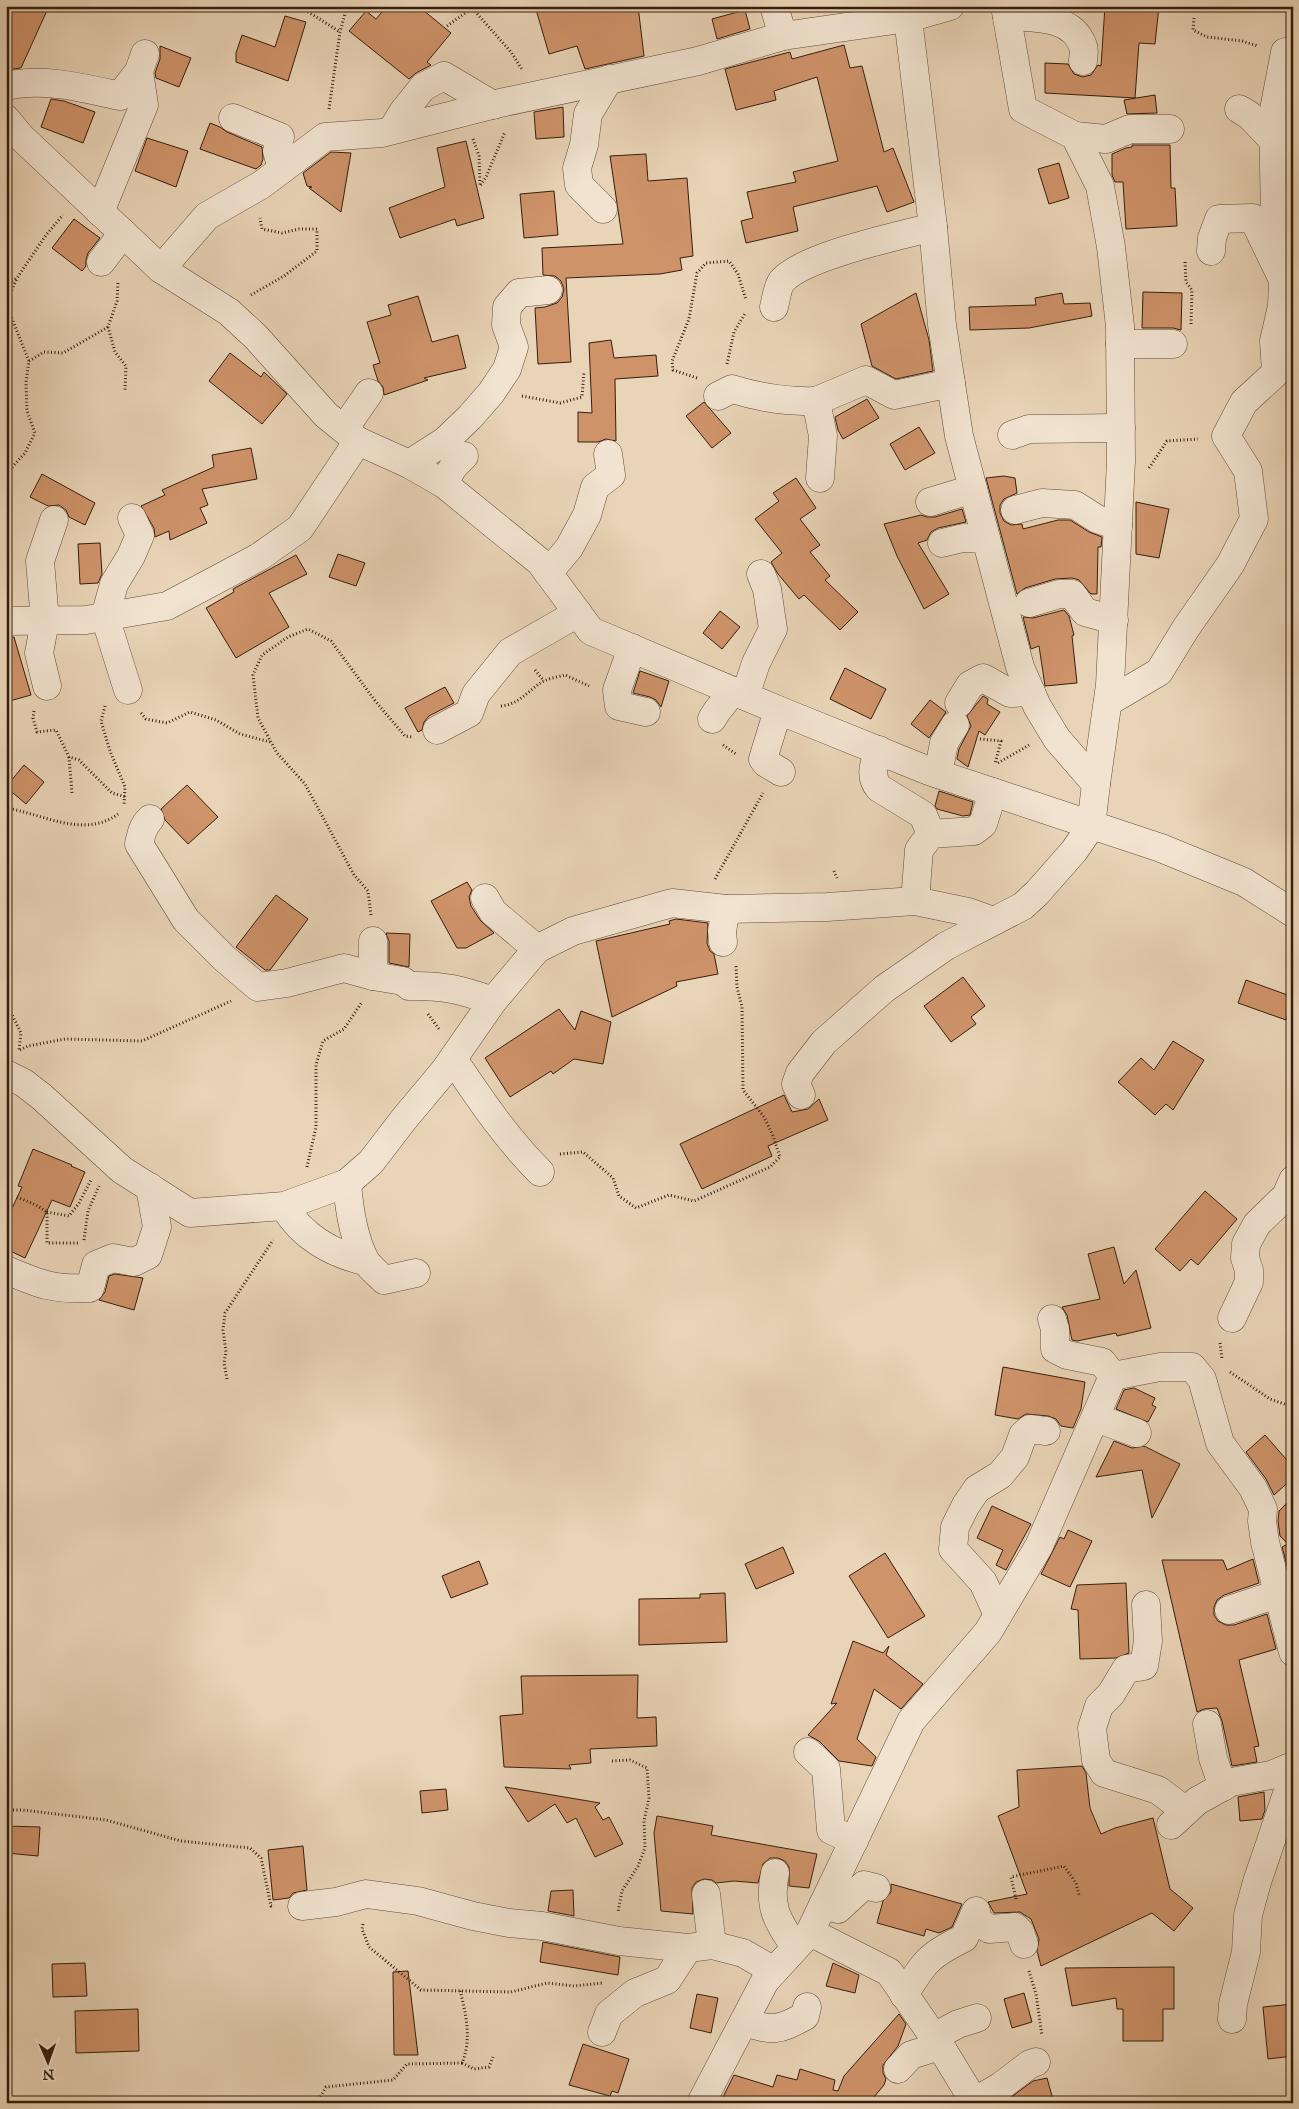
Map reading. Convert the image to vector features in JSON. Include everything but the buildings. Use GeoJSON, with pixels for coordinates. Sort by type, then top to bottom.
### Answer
{"type":"FeatureCollection","features":[{"type":"Feature","properties":{"kind":"street"},"geometry":{"type":"LineString","coordinates":[[774,6],[783,36]]}},
{"type":"Feature","properties":{"kind":"street"},"geometry":{"type":"LineString","coordinates":[[160,269],[208,216],[249,193],[325,136],[382,133],[516,99],[698,61],[783,36],[908,18],[950,6]]}},
{"type":"Feature","properties":{"kind":"street"},"geometry":{"type":"LineString","coordinates":[[1083,61],[1084,46],[1071,27],[1044,18],[1006,11],[1023,109],[1075,136],[1106,139],[1130,129],[1170,129]]}},
{"type":"Feature","properties":{"kind":"street"},"geometry":{"type":"LineString","coordinates":[[908,18],[933,227],[942,325],[959,436],[1009,632],[1020,667],[1031,692],[1053,732],[1096,784]]}},
{"type":"Feature","properties":{"kind":"street"},"geometry":{"type":"LineString","coordinates":[[1108,702],[1159,672],[1186,628],[1230,565],[1254,519],[1248,471],[1226,436],[1244,402],[1284,364],[1274,342],[1282,306],[1283,280],[1275,220],[1273,115],[1285,52]]}},
{"type":"Feature","properties":{"kind":"street"},"geometry":{"type":"LineString","coordinates":[[6,86],[23,82],[57,85],[120,96],[142,63],[144,105],[91,203]]}},
{"type":"Feature","properties":{"kind":"street"},"geometry":{"type":"LineString","coordinates":[[392,130],[403,112],[423,87],[444,76],[516,99]]}},
{"type":"Feature","properties":{"kind":"street"},"geometry":{"type":"LineString","coordinates":[[603,209],[579,185],[577,168],[584,145],[588,114],[609,79]]}},
{"type":"Feature","properties":{"kind":"street"},"geometry":{"type":"LineString","coordinates":[[1239,109],[1249,114],[1274,141]]}},
{"type":"Feature","properties":{"kind":"street"},"geometry":{"type":"LineString","coordinates":[[233,118],[280,137],[277,151],[282,169]]}},
{"type":"Feature","properties":{"kind":"street"},"geometry":{"type":"LineString","coordinates":[[10,132],[91,203],[160,269],[229,312],[256,338],[326,414],[351,435],[444,484],[540,562],[592,631],[778,710],[838,723],[879,750],[938,774],[1161,848],[1244,882],[1293,913]]}},
{"type":"Feature","properties":{"kind":"street"},"geometry":{"type":"LineString","coordinates":[[801,1095],[796,1084],[800,1073],[824,1042],[884,989],[946,946],[1023,906],[1074,851],[1092,826],[1108,702],[1114,620],[1121,471],[1120,344],[1111,247],[1100,186],[1075,136]]}},
{"type":"Feature","properties":{"kind":"street"},"geometry":{"type":"LineString","coordinates":[[1211,251],[1212,238],[1219,219],[1253,218],[1283,280]]}},
{"type":"Feature","properties":{"kind":"street"},"geometry":{"type":"LineString","coordinates":[[774,307],[782,282],[801,267],[846,250],[933,227]]}},
{"type":"Feature","properties":{"kind":"street"},"geometry":{"type":"LineString","coordinates":[[101,262],[123,233]]}},
{"type":"Feature","properties":{"kind":"street"},"geometry":{"type":"LineString","coordinates":[[409,464],[444,441],[470,417],[491,393],[508,369],[514,347],[506,325],[507,307],[519,293],[548,290]]}},
{"type":"Feature","properties":{"kind":"street"},"geometry":{"type":"LineString","coordinates":[[1120,344],[1172,344]]}},
{"type":"Feature","properties":{"kind":"street"},"geometry":{"type":"LineString","coordinates":[[718,396],[732,389],[760,398],[789,402],[816,401],[866,380],[894,395],[950,382]]}},
{"type":"Feature","properties":{"kind":"street"},"geometry":{"type":"LineString","coordinates":[[6,621],[86,620],[167,606],[259,557],[300,528],[351,435],[369,393]]}},
{"type":"Feature","properties":{"kind":"street"},"geometry":{"type":"LineString","coordinates":[[816,401],[823,436],[820,478]]}},
{"type":"Feature","properties":{"kind":"street"},"geometry":{"type":"LineString","coordinates":[[1012,435],[1029,429],[1067,427],[1121,428]]}},
{"type":"Feature","properties":{"kind":"street"},"geometry":{"type":"LineString","coordinates":[[548,573],[569,548],[588,515],[595,488],[611,475],[608,454]]}},
{"type":"Feature","properties":{"kind":"street"},"geometry":{"type":"LineString","coordinates":[[444,484],[453,467],[464,456]]}},
{"type":"Feature","properties":{"kind":"street"},"geometry":{"type":"LineString","coordinates":[[930,502],[973,489]]}},
{"type":"Feature","properties":{"kind":"street"},"geometry":{"type":"LineString","coordinates":[[1015,510],[1042,503],[1075,505],[1096,519],[1118,526]]}},
{"type":"Feature","properties":{"kind":"street"},"geometry":{"type":"LineString","coordinates":[[125,680],[105,617],[114,584],[131,556],[140,535],[132,518]]}},
{"type":"Feature","properties":{"kind":"street"},"geometry":{"type":"LineString","coordinates":[[46,686],[39,653],[45,621],[40,561],[54,520]]}},
{"type":"Feature","properties":{"kind":"street"},"geometry":{"type":"LineString","coordinates":[[942,543],[963,538],[986,539]]}},
{"type":"Feature","properties":{"kind":"street"},"geometry":{"type":"LineString","coordinates":[[712,719],[716,711],[739,694],[773,629],[767,589],[760,574]]}},
{"type":"Feature","properties":{"kind":"street"},"geometry":{"type":"LineString","coordinates":[[1029,603],[1059,594],[1072,594],[1085,612],[1114,620]]}},
{"type":"Feature","properties":{"kind":"street"},"geometry":{"type":"LineString","coordinates":[[438,730],[469,713],[476,694],[510,652],[578,613]]}},
{"type":"Feature","properties":{"kind":"street"},"geometry":{"type":"LineString","coordinates":[[632,648],[616,690],[619,706],[646,712]]}},
{"type":"Feature","properties":{"kind":"street"},"geometry":{"type":"LineString","coordinates":[[938,774],[944,743],[970,686],[983,678],[1010,693],[1031,692]]}},
{"type":"Feature","properties":{"kind":"street"},"geometry":{"type":"LineString","coordinates":[[774,768],[763,759],[778,710]]}},
{"type":"Feature","properties":{"kind":"street"},"geometry":{"type":"LineString","coordinates":[[879,750],[873,766],[874,781],[879,788],[923,815],[931,834]]}},
{"type":"Feature","properties":{"kind":"street"},"geometry":{"type":"LineString","coordinates":[[915,901],[919,850],[931,834],[974,831],[983,824],[993,792]]}},
{"type":"Feature","properties":{"kind":"street"},"geometry":{"type":"LineString","coordinates":[[150,819],[141,833],[139,844],[186,920],[224,958],[258,987],[287,983],[344,968],[373,976],[403,981],[409,986],[432,985],[460,989],[493,1001]]}},
{"type":"Feature","properties":{"kind":"street"},"geometry":{"type":"LineString","coordinates":[[485,898],[492,912],[537,949]]}},
{"type":"Feature","properties":{"kind":"street"},"geometry":{"type":"LineString","coordinates":[[6,1074],[24,1082],[112,1160],[190,1213],[284,1206],[347,1183],[371,1162],[453,1059],[493,1001],[537,949],[573,931],[672,903],[713,908],[827,907],[915,901],[968,912],[993,921]]}},
{"type":"Feature","properties":{"kind":"street"},"geometry":{"type":"LineString","coordinates":[[713,908],[722,931],[723,942]]}},
{"type":"Feature","properties":{"kind":"street"},"geometry":{"type":"LineString","coordinates":[[373,941],[373,976]]}},
{"type":"Feature","properties":{"kind":"street"},"geometry":{"type":"LineString","coordinates":[[453,1059],[494,1119],[520,1152],[540,1172]]}},
{"type":"Feature","properties":{"kind":"street"},"geometry":{"type":"LineString","coordinates":[[347,1183],[348,1202],[356,1236],[365,1261],[384,1280],[416,1273]]}},
{"type":"Feature","properties":{"kind":"street"},"geometry":{"type":"LineString","coordinates":[[92,1255],[134,1262],[148,1255],[157,1227],[150,1187]]}},
{"type":"Feature","properties":{"kind":"street"},"geometry":{"type":"LineString","coordinates":[[1232,1318],[1249,1282],[1249,1270],[1245,1258],[1246,1244],[1256,1224],[1291,1197]]}},
{"type":"Feature","properties":{"kind":"street"},"geometry":{"type":"LineString","coordinates":[[284,1206],[293,1221],[320,1244],[348,1257],[365,1261]]}},
{"type":"Feature","properties":{"kind":"street"},"geometry":{"type":"LineString","coordinates":[[157,1227],[180,1225],[204,1212]]}},
{"type":"Feature","properties":{"kind":"street"},"geometry":{"type":"LineString","coordinates":[[6,1270],[41,1285],[70,1289],[90,1288],[96,1265],[92,1255]]}},
{"type":"Feature","properties":{"kind":"street"},"geometry":{"type":"LineString","coordinates":[[1052,1319],[1055,1329],[1055,1349],[1067,1355],[1102,1362],[1113,1376]]}},
{"type":"Feature","properties":{"kind":"street"},"geometry":{"type":"LineString","coordinates":[[1113,1376],[1160,1366],[1192,1367],[1202,1380],[1220,1443],[1253,1488],[1263,1509],[1262,1521],[1265,1542],[1283,1597],[1293,1652]]}},
{"type":"Feature","properties":{"kind":"street"},"geometry":{"type":"LineString","coordinates":[[701,2103],[764,1982],[803,1939],[823,1905],[911,1721],[988,1632],[1039,1546],[1113,1376]]}},
{"type":"Feature","properties":{"kind":"street"},"geometry":{"type":"LineString","coordinates":[[1096,1418],[1137,1433]]}},
{"type":"Feature","properties":{"kind":"street"},"geometry":{"type":"LineString","coordinates":[[998,1615],[983,1582],[953,1548],[955,1527],[966,1505],[978,1489],[1000,1475],[1015,1457],[1023,1436],[1030,1429],[1046,1431]]}},
{"type":"Feature","properties":{"kind":"street"},"geometry":{"type":"LineString","coordinates":[[1229,1610],[1283,1597]]}},
{"type":"Feature","properties":{"kind":"street"},"geometry":{"type":"LineString","coordinates":[[1146,1606],[1148,1641],[1144,1666],[1126,1669],[1110,1694],[1099,1706],[1092,1728],[1096,1760],[1104,1772],[1158,1790],[1179,1818],[1197,1801],[1231,1782],[1271,1775],[1293,1766]]}},
{"type":"Feature","properties":{"kind":"street"},"geometry":{"type":"LineString","coordinates":[[1207,1724],[1213,1758],[1222,1787]]}},
{"type":"Feature","properties":{"kind":"street"},"geometry":{"type":"LineString","coordinates":[[808,1752],[826,1769],[830,1830],[854,1841]]}},
{"type":"Feature","properties":{"kind":"street"},"geometry":{"type":"LineString","coordinates":[[1232,2019],[1233,2004],[1246,1952],[1248,1915],[1260,1873],[1293,1776]]}},
{"type":"Feature","properties":{"kind":"street"},"geometry":{"type":"LineString","coordinates":[[775,1873],[771,1891],[776,1920],[803,1939],[889,1972],[937,2042],[974,2102],[1002,2086],[1030,2064],[1036,2062]]}},
{"type":"Feature","properties":{"kind":"street"},"geometry":{"type":"LineString","coordinates":[[823,1905],[838,1909],[851,1900],[864,1885],[876,1888]]}},
{"type":"Feature","properties":{"kind":"street"},"geometry":{"type":"LineString","coordinates":[[302,1906],[336,1902],[366,1894],[418,1901],[500,1921],[542,1926],[625,1942],[700,1947],[743,1953],[774,1971]]}},
{"type":"Feature","properties":{"kind":"street"},"geometry":{"type":"LineString","coordinates":[[602,2032],[609,2014],[635,1993],[667,1980],[700,1947],[706,1894]]}},
{"type":"Feature","properties":{"kind":"street"},"geometry":{"type":"LineString","coordinates":[[904,1995],[922,1965],[940,1950],[964,1938],[974,1915],[989,1930],[1015,1927],[1022,1938]]}},
{"type":"Feature","properties":{"kind":"street"},"geometry":{"type":"LineString","coordinates":[[744,2022],[763,2028],[778,2029],[805,2016],[807,2007]]}},
{"type":"Feature","properties":{"kind":"street"},"geometry":{"type":"LineString","coordinates":[[898,2069],[911,2055],[937,2042],[958,2024],[977,2018]]}},
{"type":"Feature","properties":{"kind":"path"},"geometry":{"type":"LineString","coordinates":[[216,6],[236,11],[248,6]]}},
{"type":"Feature","properties":{"kind":"path"},"geometry":{"type":"LineString","coordinates":[[299,6],[340,32]]}},
{"type":"Feature","properties":{"kind":"path"},"geometry":{"type":"LineString","coordinates":[[325,136],[340,32],[347,6]]}},
{"type":"Feature","properties":{"kind":"path"},"geometry":{"type":"LineString","coordinates":[[447,26],[471,7],[511,52],[516,99],[486,177],[480,186],[479,156],[464,112]]}},
{"type":"Feature","properties":{"kind":"path"},"geometry":{"type":"LineString","coordinates":[[1194,18],[1193,30],[1207,37],[1242,41],[1255,46],[1285,52]]}},
{"type":"Feature","properties":{"kind":"path"},"geometry":{"type":"LineString","coordinates":[[229,312],[251,295],[284,276],[317,251],[317,229],[299,229],[282,233],[262,229],[255,200],[249,193]]}},
{"type":"Feature","properties":{"kind":"path"},"geometry":{"type":"LineString","coordinates":[[6,303],[17,278],[46,235],[91,203]]}},
{"type":"Feature","properties":{"kind":"path"},"geometry":{"type":"LineString","coordinates":[[1172,344],[1185,336],[1190,325],[1192,290],[1186,282],[1185,258],[1190,253],[1198,250],[1211,251]]}},
{"type":"Feature","properties":{"kind":"path"},"geometry":{"type":"LineString","coordinates":[[729,261],[743,285],[746,298],[745,312],[734,332],[718,396],[698,379],[673,370],[672,361],[689,319],[697,273],[706,263],[729,261]]}},
{"type":"Feature","properties":{"kind":"path"},"geometry":{"type":"LineString","coordinates":[[101,262],[119,274],[117,302],[108,327],[115,352],[126,366],[125,391]]}},
{"type":"Feature","properties":{"kind":"path"},"geometry":{"type":"LineString","coordinates":[[6,285],[17,278]]}},
{"type":"Feature","properties":{"kind":"path"},"geometry":{"type":"LineString","coordinates":[[745,312],[774,307]]}},
{"type":"Feature","properties":{"kind":"path"},"geometry":{"type":"LineString","coordinates":[[6,309],[10,314],[29,361],[26,382],[27,410],[34,433],[25,453],[6,474]]}},
{"type":"Feature","properties":{"kind":"path"},"geometry":{"type":"LineString","coordinates":[[29,361],[44,352],[63,353],[108,327]]}},
{"type":"Feature","properties":{"kind":"path"},"geometry":{"type":"LineString","coordinates":[[508,369],[514,376],[516,394],[560,403],[582,397],[584,372]]}},
{"type":"Feature","properties":{"kind":"path"},"geometry":{"type":"LineString","coordinates":[[1121,471],[1133,472],[1150,468],[1167,441],[1226,436]]}},
{"type":"Feature","properties":{"kind":"path"},"geometry":{"type":"LineString","coordinates":[[373,941],[368,891],[354,875],[305,784],[277,753],[258,718],[253,675],[262,655],[288,637],[308,629],[332,641],[376,702],[405,736],[419,739],[438,730]]}},
{"type":"Feature","properties":{"kind":"path"},"geometry":{"type":"LineString","coordinates":[[469,713],[481,707],[508,706],[544,681],[566,675],[588,684],[600,701],[619,706]]}},
{"type":"Feature","properties":{"kind":"path"},"geometry":{"type":"LineString","coordinates":[[6,808],[63,823],[88,826],[107,822],[124,809],[125,787],[110,751],[102,721],[107,696],[125,680],[132,704],[146,719],[167,723],[190,712],[216,720],[240,734],[271,742]]}},
{"type":"Feature","properties":{"kind":"path"},"geometry":{"type":"LineString","coordinates":[[46,686],[35,704],[33,718],[37,732],[56,730],[69,757],[72,793]]}},
{"type":"Feature","properties":{"kind":"path"},"geometry":{"type":"LineString","coordinates":[[957,714],[982,740],[1001,741],[995,765],[1053,732]]}},
{"type":"Feature","properties":{"kind":"path"},"geometry":{"type":"LineString","coordinates":[[712,719],[709,729],[720,743],[759,768],[774,768],[713,908]]}},
{"type":"Feature","properties":{"kind":"path"},"geometry":{"type":"LineString","coordinates":[[69,757],[79,760],[112,793],[124,796]]}},
{"type":"Feature","properties":{"kind":"path"},"geometry":{"type":"LineString","coordinates":[[540,1172],[561,1154],[583,1152],[613,1178],[619,1196],[636,1208],[669,1195],[694,1202],[770,1167],[780,1157],[764,1117],[743,1090],[742,1007],[737,987],[738,972],[734,952],[723,942]]}},
{"type":"Feature","properties":{"kind":"path"},"geometry":{"type":"LineString","coordinates":[[227,1379],[224,1363],[226,1352],[223,1330],[226,1313],[281,1226],[284,1206],[308,1165],[316,1127],[316,1065],[323,1041],[344,1029],[366,996],[373,976]]}},
{"type":"Feature","properties":{"kind":"path"},"geometry":{"type":"LineString","coordinates":[[409,986],[417,1000],[436,1024],[453,1059]]}},
{"type":"Feature","properties":{"kind":"path"},"geometry":{"type":"LineString","coordinates":[[6,1003],[21,1033],[19,1051],[28,1046],[65,1039],[142,1041],[202,1015],[258,987]]}},
{"type":"Feature","properties":{"kind":"path"},"geometry":{"type":"LineString","coordinates":[[47,1212],[48,1243],[62,1244],[83,1242],[99,1243],[92,1255],[83,1242],[88,1211],[112,1160]]}},
{"type":"Feature","properties":{"kind":"path"},"geometry":{"type":"LineString","coordinates":[[16,1197],[36,1205],[47,1212],[69,1216],[80,1203],[90,1181],[112,1160]]}},
{"type":"Feature","properties":{"kind":"path"},"geometry":{"type":"LineString","coordinates":[[1223,1366],[1220,1338],[1232,1318]]}},
{"type":"Feature","properties":{"kind":"path"},"geometry":{"type":"LineString","coordinates":[[1230,1371],[1270,1399],[1293,1408]]}},
{"type":"Feature","properties":{"kind":"path"},"geometry":{"type":"LineString","coordinates":[[612,1761],[630,1760],[647,1768],[649,1798],[644,1821],[645,1848],[638,1866],[622,1891],[618,1908],[625,1942]]}},
{"type":"Feature","properties":{"kind":"path"},"geometry":{"type":"LineString","coordinates":[[6,1810],[23,1810],[106,1820],[181,1842],[250,1848],[261,1858],[270,1906],[302,1906]]}},
{"type":"Feature","properties":{"kind":"path"},"geometry":{"type":"LineString","coordinates":[[1036,2062],[1041,2051],[1043,2039],[1036,1994],[1029,1974],[1028,1953],[1022,1938],[1011,1877],[1064,1866],[1076,1883],[1079,1895]]}},
{"type":"Feature","properties":{"kind":"path"},"geometry":{"type":"LineString","coordinates":[[366,1894],[362,1929],[369,1947],[421,1990],[511,1992],[547,1983],[574,1986],[600,1983],[635,1993]]}},
{"type":"Feature","properties":{"kind":"path"},"geometry":{"type":"LineString","coordinates":[[460,1990],[466,2016],[467,2051],[462,2063]]}},
{"type":"Feature","properties":{"kind":"path"},"geometry":{"type":"LineString","coordinates":[[316,2103],[326,2087],[394,2080],[407,2064],[462,2063],[474,2069],[489,2067],[493,2058]]}}]}
